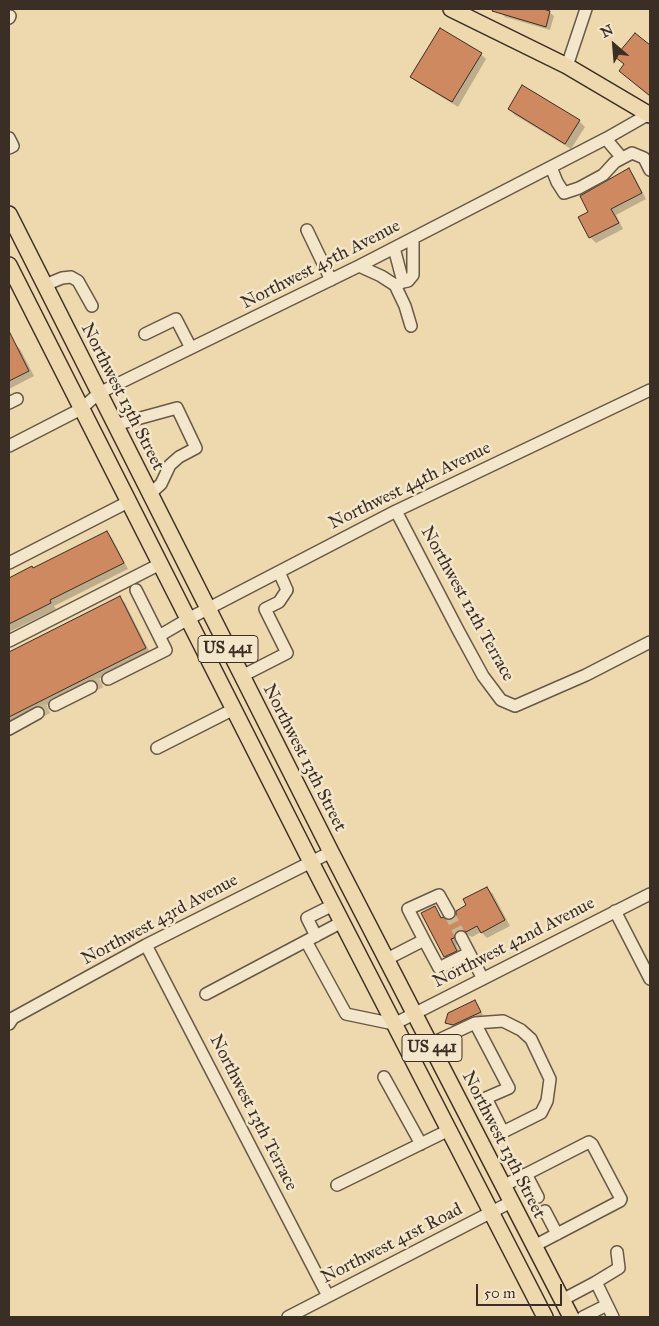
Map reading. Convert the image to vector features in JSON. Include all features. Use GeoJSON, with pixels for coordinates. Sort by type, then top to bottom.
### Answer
{"type":"FeatureCollection","features":[{"type":"Feature","properties":{"kind":"main road"},"geometry":{"type":"LineString","coordinates":[[451,9],[567,66],[649,114]]}},
{"type":"Feature","properties":{"kind":"main road","name":"Northwest 13th Street"},"geometry":{"type":"LineString","coordinates":[[9,214],[331,852],[570,1317]]}},
{"type":"Feature","properties":{"kind":"main road","name":"US 441"},"geometry":{"type":"LineString","coordinates":[[9,265],[311,862],[545,1317]]}},
{"type":"Feature","properties":{"kind":"street"},"geometry":{"type":"LineString","coordinates":[[567,66],[586,9]]}},
{"type":"Feature","properties":{"kind":"street","name":"Northwest 45th Avenue"},"geometry":{"type":"LineString","coordinates":[[9,446],[81,409],[99,393],[359,266],[606,139],[649,114]]}},
{"type":"Feature","properties":{"kind":"street"},"geometry":{"type":"LineString","coordinates":[[9,138],[13,146],[9,148]]}},
{"type":"Feature","properties":{"kind":"street"},"geometry":{"type":"LineString","coordinates":[[606,139],[622,158]]}},
{"type":"Feature","properties":{"kind":"street"},"geometry":{"type":"LineString","coordinates":[[551,167],[564,193],[579,188],[603,175],[615,162],[632,153],[644,158],[650,170]]}},
{"type":"Feature","properties":{"kind":"street"},"geometry":{"type":"LineString","coordinates":[[306,230],[331,280]]}},
{"type":"Feature","properties":{"kind":"street"},"geometry":{"type":"LineString","coordinates":[[359,266],[399,284],[408,281],[413,275],[412,238]]}},
{"type":"Feature","properties":{"kind":"street"},"geometry":{"type":"LineString","coordinates":[[394,248],[399,284],[411,326]]}},
{"type":"Feature","properties":{"kind":"street"},"geometry":{"type":"LineString","coordinates":[[44,285],[62,278],[71,277],[78,281],[92,306]]}},
{"type":"Feature","properties":{"kind":"street"},"geometry":{"type":"LineString","coordinates":[[145,334],[176,319],[191,348]]}},
{"type":"Feature","properties":{"kind":"street","name":"Northwest 44th Avenue"},"geometry":{"type":"LineString","coordinates":[[159,636],[208,608],[396,511],[650,390]]}},
{"type":"Feature","properties":{"kind":"street"},"geometry":{"type":"LineString","coordinates":[[115,425],[177,408],[196,448],[179,457],[170,465],[161,484],[150,494]]}},
{"type":"Feature","properties":{"kind":"street"},"geometry":{"type":"LineString","coordinates":[[9,562],[128,502]]}},
{"type":"Feature","properties":{"kind":"street","name":"Northwest 12th Terrace"},"geometry":{"type":"LineString","coordinates":[[396,511],[483,676],[501,700],[515,706],[586,675],[650,642]]}},
{"type":"Feature","properties":{"kind":"street"},"geometry":{"type":"LineString","coordinates":[[9,641],[160,564]]}},
{"type":"Feature","properties":{"kind":"street"},"geometry":{"type":"LineString","coordinates":[[242,676],[277,660],[287,653],[265,609],[279,602],[287,590],[279,572]]}},
{"type":"Feature","properties":{"kind":"street"},"geometry":{"type":"LineString","coordinates":[[108,679],[166,650],[136,590]]}},
{"type":"Feature","properties":{"kind":"street"},"geometry":{"type":"LineString","coordinates":[[55,705],[91,687]]}},
{"type":"Feature","properties":{"kind":"street"},"geometry":{"type":"LineString","coordinates":[[157,748],[234,709]]}},
{"type":"Feature","properties":{"kind":"street"},"geometry":{"type":"LineString","coordinates":[[9,728],[38,713]]}},
{"type":"Feature","properties":{"kind":"street","name":"Northwest 43rd Avenue"},"geometry":{"type":"LineString","coordinates":[[9,1024],[13,1018],[146,945],[331,852]]}},
{"type":"Feature","properties":{"kind":"street","name":"Northwest 42nd Avenue"},"geometry":{"type":"LineString","coordinates":[[394,1024],[650,894]]}},
{"type":"Feature","properties":{"kind":"street"},"geometry":{"type":"LineString","coordinates":[[449,913],[439,895],[408,909],[439,968],[470,953]]}},
{"type":"Feature","properties":{"kind":"street"},"geometry":{"type":"LineString","coordinates":[[333,905],[307,918],[311,939],[346,1014],[394,1024]]}},
{"type":"Feature","properties":{"kind":"street"},"geometry":{"type":"LineString","coordinates":[[615,911],[650,979]]}},
{"type":"Feature","properties":{"kind":"street"},"geometry":{"type":"LineString","coordinates":[[206,994],[342,922]]}},
{"type":"Feature","properties":{"kind":"street"},"geometry":{"type":"LineString","coordinates":[[461,937],[483,979]]}},
{"type":"Feature","properties":{"kind":"street"},"geometry":{"type":"LineString","coordinates":[[387,959],[424,940]]}},
{"type":"Feature","properties":{"kind":"street","name":"Northwest 13th Terrace"},"geometry":{"type":"LineString","coordinates":[[146,945],[328,1296]]}},
{"type":"Feature","properties":{"kind":"street"},"geometry":{"type":"LineString","coordinates":[[430,1044],[475,1023],[503,1021],[521,1030],[532,1039],[550,1079],[547,1101],[541,1114],[503,1132],[486,1098],[509,1088],[475,1023]]}},
{"type":"Feature","properties":{"kind":"street"},"geometry":{"type":"LineString","coordinates":[[384,1077],[420,1144]]}},
{"type":"Feature","properties":{"kind":"street"},"geometry":{"type":"LineString","coordinates":[[337,1185],[449,1130]]}},
{"type":"Feature","properties":{"kind":"street"},"geometry":{"type":"LineString","coordinates":[[504,1186],[588,1142],[592,1144],[621,1199],[620,1202],[534,1246]]}},
{"type":"Feature","properties":{"kind":"street"},"geometry":{"type":"LineString","coordinates":[[526,1174],[538,1197]]}},
{"type":"Feature","properties":{"kind":"street","name":"Northwest 41st Road"},"geometry":{"type":"LineString","coordinates":[[288,1317],[512,1202]]}},
{"type":"Feature","properties":{"kind":"street"},"geometry":{"type":"LineString","coordinates":[[545,1211],[557,1234]]}},
{"type":"Feature","properties":{"kind":"street"},"geometry":{"type":"LineString","coordinates":[[562,1300],[619,1268],[618,1252]]}},
{"type":"Feature","properties":{"kind":"street"},"geometry":{"type":"LineString","coordinates":[[596,1282],[613,1317]]}},
{"type":"Feature","properties":{"kind":"street"},"geometry":{"type":"LineString","coordinates":[[583,1317],[607,1305]]}},
{"type":"Feature","properties":{"kind":"building"},"geometry":{"type":"Polygon","coordinates":[[[493,9],[543,9],[550,11],[546,27],[492,11],[493,9]]]}},
{"type":"Feature","properties":{"kind":"building"},"geometry":{"type":"Polygon","coordinates":[[[440,28],[482,53],[452,102],[410,77],[440,28]]]}},
{"type":"Feature","properties":{"kind":"building"},"geometry":{"type":"Polygon","coordinates":[[[635,33],[650,45],[650,96],[619,71],[624,64],[615,57],[635,33]]]}},
{"type":"Feature","properties":{"kind":"building"},"geometry":{"type":"Polygon","coordinates":[[[522,85],[580,120],[565,144],[508,109],[522,85]]]}},
{"type":"Feature","properties":{"kind":"building"},"geometry":{"type":"Polygon","coordinates":[[[629,168],[642,193],[611,209],[619,223],[589,238],[578,217],[588,212],[580,196],[629,168]]]}},
{"type":"Feature","properties":{"kind":"building"},"geometry":{"type":"Polygon","coordinates":[[[9,331],[29,371],[9,381],[9,331]]]}},
{"type":"Feature","properties":{"kind":"building"},"geometry":{"type":"Polygon","coordinates":[[[107,531],[124,563],[50,600],[51,603],[9,624],[9,578],[107,531]]]}},
{"type":"Feature","properties":{"kind":"building"},"geometry":{"type":"Polygon","coordinates":[[[120,596],[146,648],[9,717],[9,652],[120,596]]]}},
{"type":"Feature","properties":{"kind":"building"},"geometry":{"type":"Polygon","coordinates":[[[487,887],[505,920],[481,933],[477,926],[466,932],[462,930],[457,931],[454,938],[451,939],[457,951],[444,957],[421,913],[435,906],[441,918],[452,920],[456,916],[456,911],[466,905],[463,899],[487,887]]]}},
{"type":"Feature","properties":{"kind":"building"},"geometry":{"type":"Polygon","coordinates":[[[475,1000],[481,1012],[453,1025],[445,1023],[448,1013],[475,1000]]]}},
{"type":"Feature","properties":{"kind":"tunnel"},"geometry":{"type":"LineString","coordinates":[[91,687],[108,679]]}},
{"type":"Feature","properties":{"kind":"tunnel"},"geometry":{"type":"LineString","coordinates":[[38,713],[55,705]]}},
{"type":"Feature","properties":{"kind":"tunnel"},"geometry":{"type":"LineString","coordinates":[[449,913],[461,937]]}}]}
